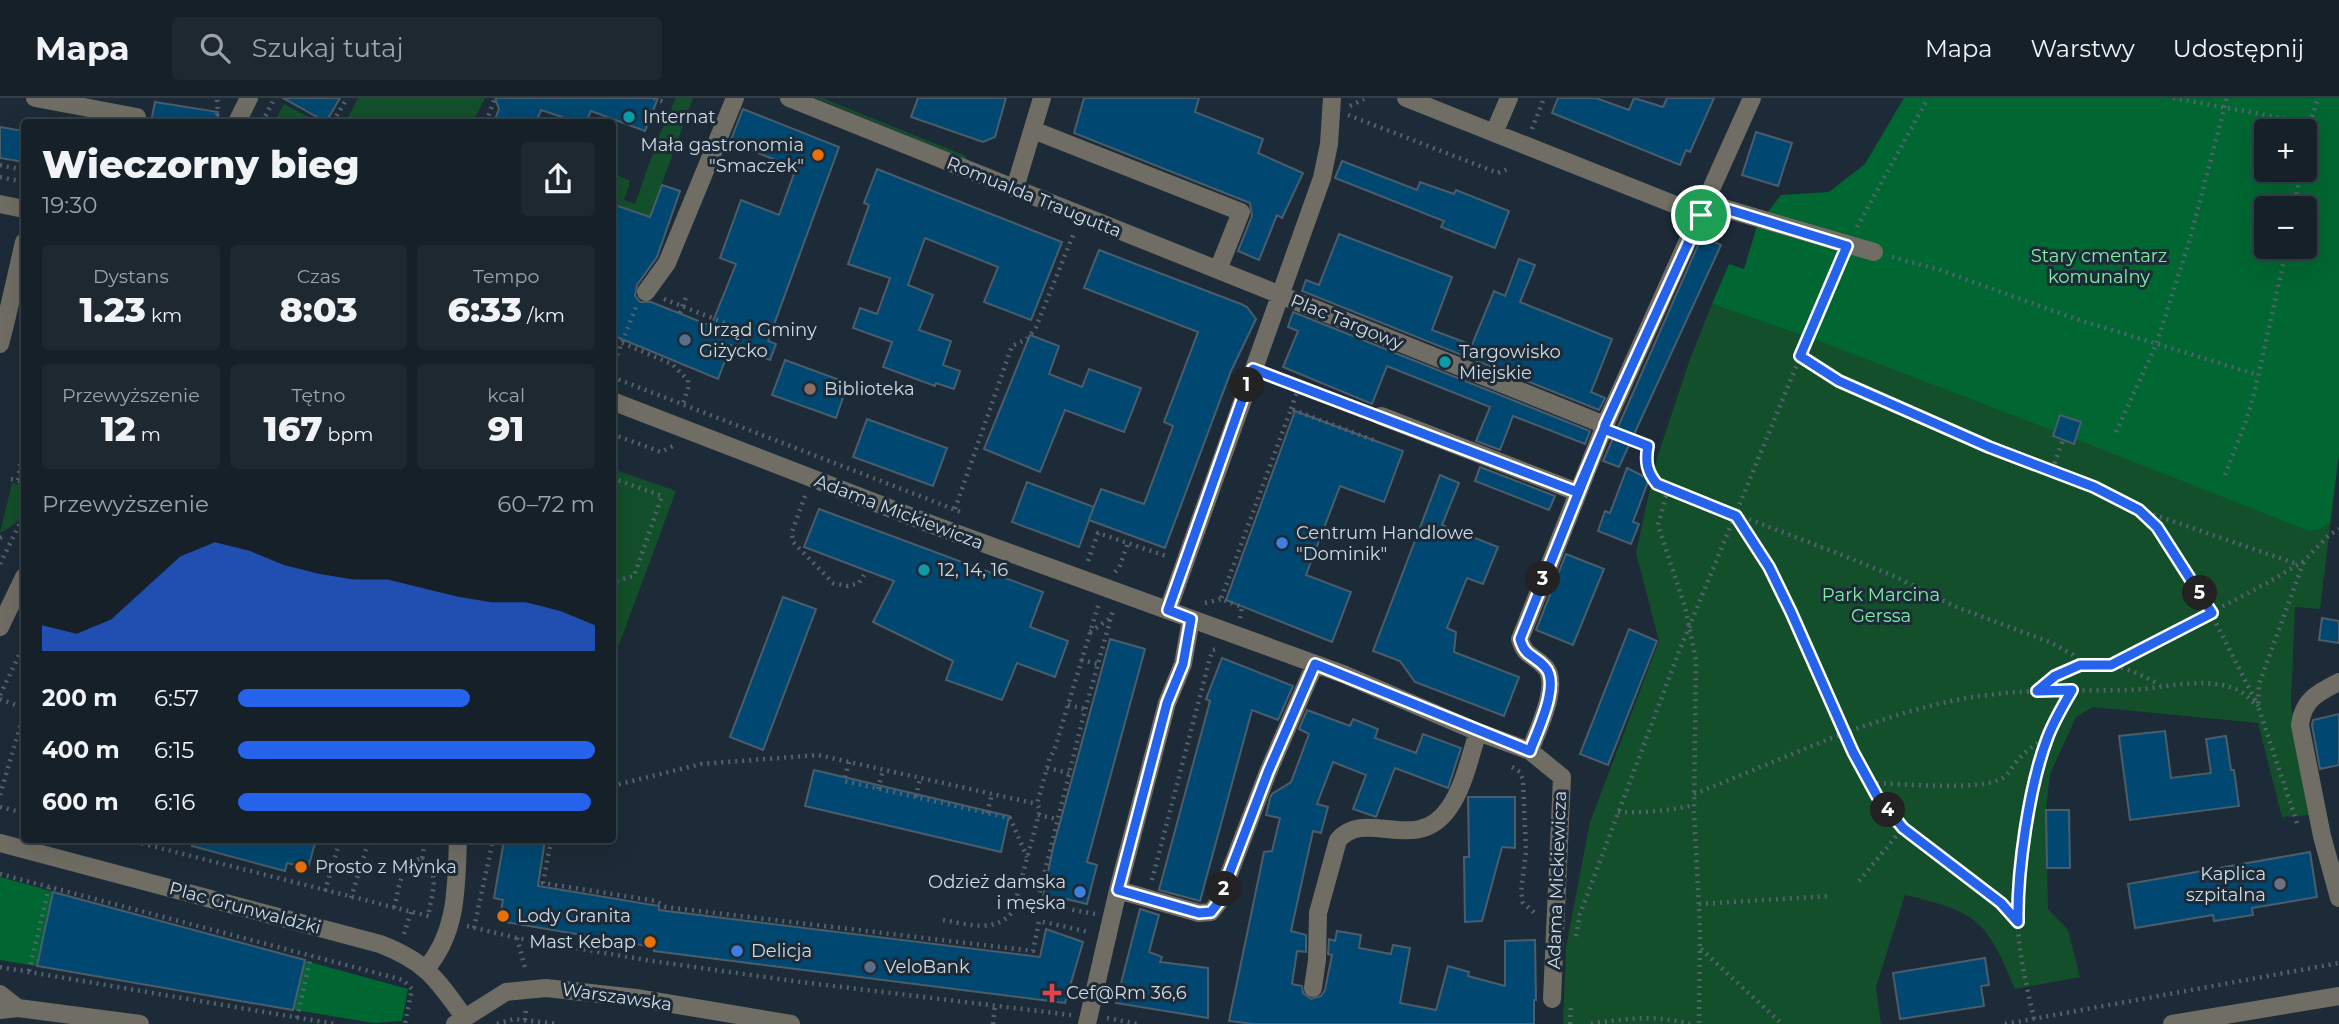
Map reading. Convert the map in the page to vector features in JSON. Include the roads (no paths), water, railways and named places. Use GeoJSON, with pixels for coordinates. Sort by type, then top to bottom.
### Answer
{"type":"FeatureCollection","features":[{"type":"Feature","properties":{"kind":"street"},"geometry":{"type":"LineString","coordinates":[[35,98],[137,117]]}},
{"type":"Feature","properties":{"kind":"street"},"geometry":{"type":"LineString","coordinates":[[646,292],[667,263],[735,98]]}},
{"type":"Feature","properties":{"kind":"street","name":"Romualda Traugutta"},"geometry":{"type":"LineString","coordinates":[[789,98],[1279,295]]}},
{"type":"Feature","properties":{"kind":"street"},"geometry":{"type":"LineString","coordinates":[[1016,188],[1042,98]]}},
{"type":"Feature","properties":{"kind":"street","name":"Plac Targowy"},"geometry":{"type":"LineString","coordinates":[[1332,98],[1329,144],[1322,178],[1279,295],[1604,427]]}},
{"type":"Feature","properties":{"kind":"street"},"geometry":{"type":"LineString","coordinates":[[1406,98],[1498,125],[1703,209],[1874,252]]}},
{"type":"Feature","properties":{"kind":"street"},"geometry":{"type":"LineString","coordinates":[[1498,125],[1509,98]]}},
{"type":"Feature","properties":{"kind":"street"},"geometry":{"type":"LineString","coordinates":[[1530,751],[1551,692],[1551,678],[1548,669],[1524,652],[1520,639],[1604,427],[1752,98]]}},
{"type":"Feature","properties":{"kind":"street"},"geometry":{"type":"LineString","coordinates":[[238,119],[247,99]]}},
{"type":"Feature","properties":{"kind":"street"},"geometry":{"type":"LineString","coordinates":[[1032,131],[1241,212],[1218,270]]}},
{"type":"Feature","properties":{"kind":"street"},"geometry":{"type":"LineString","coordinates":[[0,204],[21,208]]}},
{"type":"Feature","properties":{"kind":"street"},"geometry":{"type":"LineString","coordinates":[[0,344],[21,254]]}},
{"type":"Feature","properties":{"kind":"street"},"geometry":{"type":"LineString","coordinates":[[1168,610],[1279,295]]}},
{"type":"Feature","properties":{"kind":"street","name":"Adama Mickiewicza"},"geometry":{"type":"LineString","coordinates":[[616,403],[933,525],[1168,610],[1196,612],[1478,732],[1530,751],[1562,777],[1552,999]]}},
{"type":"Feature","properties":{"kind":"street"},"geometry":{"type":"LineString","coordinates":[[1381,416],[1577,492]]}},
{"type":"Feature","properties":{"kind":"street"},"geometry":{"type":"LineString","coordinates":[[0,627],[21,583]]}},
{"type":"Feature","properties":{"kind":"street"},"geometry":{"type":"LineString","coordinates":[[1094,1019],[1118,890],[1167,703],[1183,664],[1196,612]]}},
{"type":"Feature","properties":{"kind":"street"},"geometry":{"type":"LineString","coordinates":[[1118,890],[1199,913],[1211,912],[1218,903],[1268,772],[1315,664]]}},
{"type":"Feature","properties":{"kind":"street"},"geometry":{"type":"LineString","coordinates":[[2339,682],[2318,692],[2302,710],[2301,725],[2322,836],[2339,898]]}},
{"type":"Feature","properties":{"kind":"street"},"geometry":{"type":"LineString","coordinates":[[1313,988],[1317,960],[1318,913],[1338,840],[1345,832],[1358,827],[1402,831],[1422,829],[1438,821],[1451,806],[1478,732]]}},
{"type":"Feature","properties":{"kind":"street","name":"Plac Grunwaldzki"},"geometry":{"type":"LineString","coordinates":[[0,843],[380,944],[412,958],[426,969],[441,985],[459,1020],[497,996],[526,989]]}},
{"type":"Feature","properties":{"kind":"street"},"geometry":{"type":"LineString","coordinates":[[426,969],[443,946],[450,921],[455,896],[457,843]]}},
{"type":"Feature","properties":{"kind":"street","name":"Warszawska"},"geometry":{"type":"LineString","coordinates":[[526,989],[570,989],[790,1024]]}},
{"type":"Feature","properties":{"kind":"street"},"geometry":{"type":"LineString","coordinates":[[0,994],[16,1016]]}},
{"type":"Feature","properties":{"kind":"street"},"geometry":{"type":"LineString","coordinates":[[2172,1024],[2339,996]]}},
{"type":"Feature","properties":{"kind":"street"},"geometry":{"type":"LineString","coordinates":[[0,1010],[16,1016],[140,1024]]}},
{"type":"Feature","properties":{"kind":"place","name":"Internat"},"geometry":{"type":"Point","coordinates":[629,117]}},
{"type":"Feature","properties":{"kind":"place","name":"Mała gastronomia \"Smaczek\""},"geometry":{"type":"Point","coordinates":[818,155]}},
{"type":"Feature","properties":{"kind":"place","name":"Urząd Gminy Giżycko"},"geometry":{"type":"Point","coordinates":[685,340]}},
{"type":"Feature","properties":{"kind":"place","name":"Targowisko Miejskie"},"geometry":{"type":"Point","coordinates":[1445,362]}},
{"type":"Feature","properties":{"kind":"place","name":"Biblioteka"},"geometry":{"type":"Point","coordinates":[810,389]}},
{"type":"Feature","properties":{"kind":"place","name":"Centrum Handlowe \"Dominik\""},"geometry":{"type":"Point","coordinates":[1282,543]}},
{"type":"Feature","properties":{"kind":"place","name":"12, 14, 16"},"geometry":{"type":"Point","coordinates":[924,570]}},
{"type":"Feature","properties":{"kind":"place","name":"Prosto z Młynka"},"geometry":{"type":"Point","coordinates":[301,867]}},
{"type":"Feature","properties":{"kind":"place","name":"Kaplica szpitalna"},"geometry":{"type":"Point","coordinates":[2280,884]}},
{"type":"Feature","properties":{"kind":"place","name":"Odzież damska i męska"},"geometry":{"type":"Point","coordinates":[1080,892]}},
{"type":"Feature","properties":{"kind":"place","name":"Lody Granita"},"geometry":{"type":"Point","coordinates":[503,916]}},
{"type":"Feature","properties":{"kind":"place","name":"Mast Kebap"},"geometry":{"type":"Point","coordinates":[650,942]}},
{"type":"Feature","properties":{"kind":"place","name":"Delicja"},"geometry":{"type":"Point","coordinates":[737,951]}},
{"type":"Feature","properties":{"kind":"place","name":"VeloBank"},"geometry":{"type":"Point","coordinates":[870,967]}},
{"type":"Feature","properties":{"kind":"place","name":"Cef@Rm 36,6"},"geometry":{"type":"Point","coordinates":[1052,993]}},
{"type":"Feature","properties":{"kind":"park label","name":"Stary cmentarz komunalny"},"geometry":{"type":"Point","coordinates":[2099,266]}},
{"type":"Feature","properties":{"kind":"park label","name":"Park Marcina Gerssa"},"geometry":{"type":"Point","coordinates":[1881,605]}}]}
